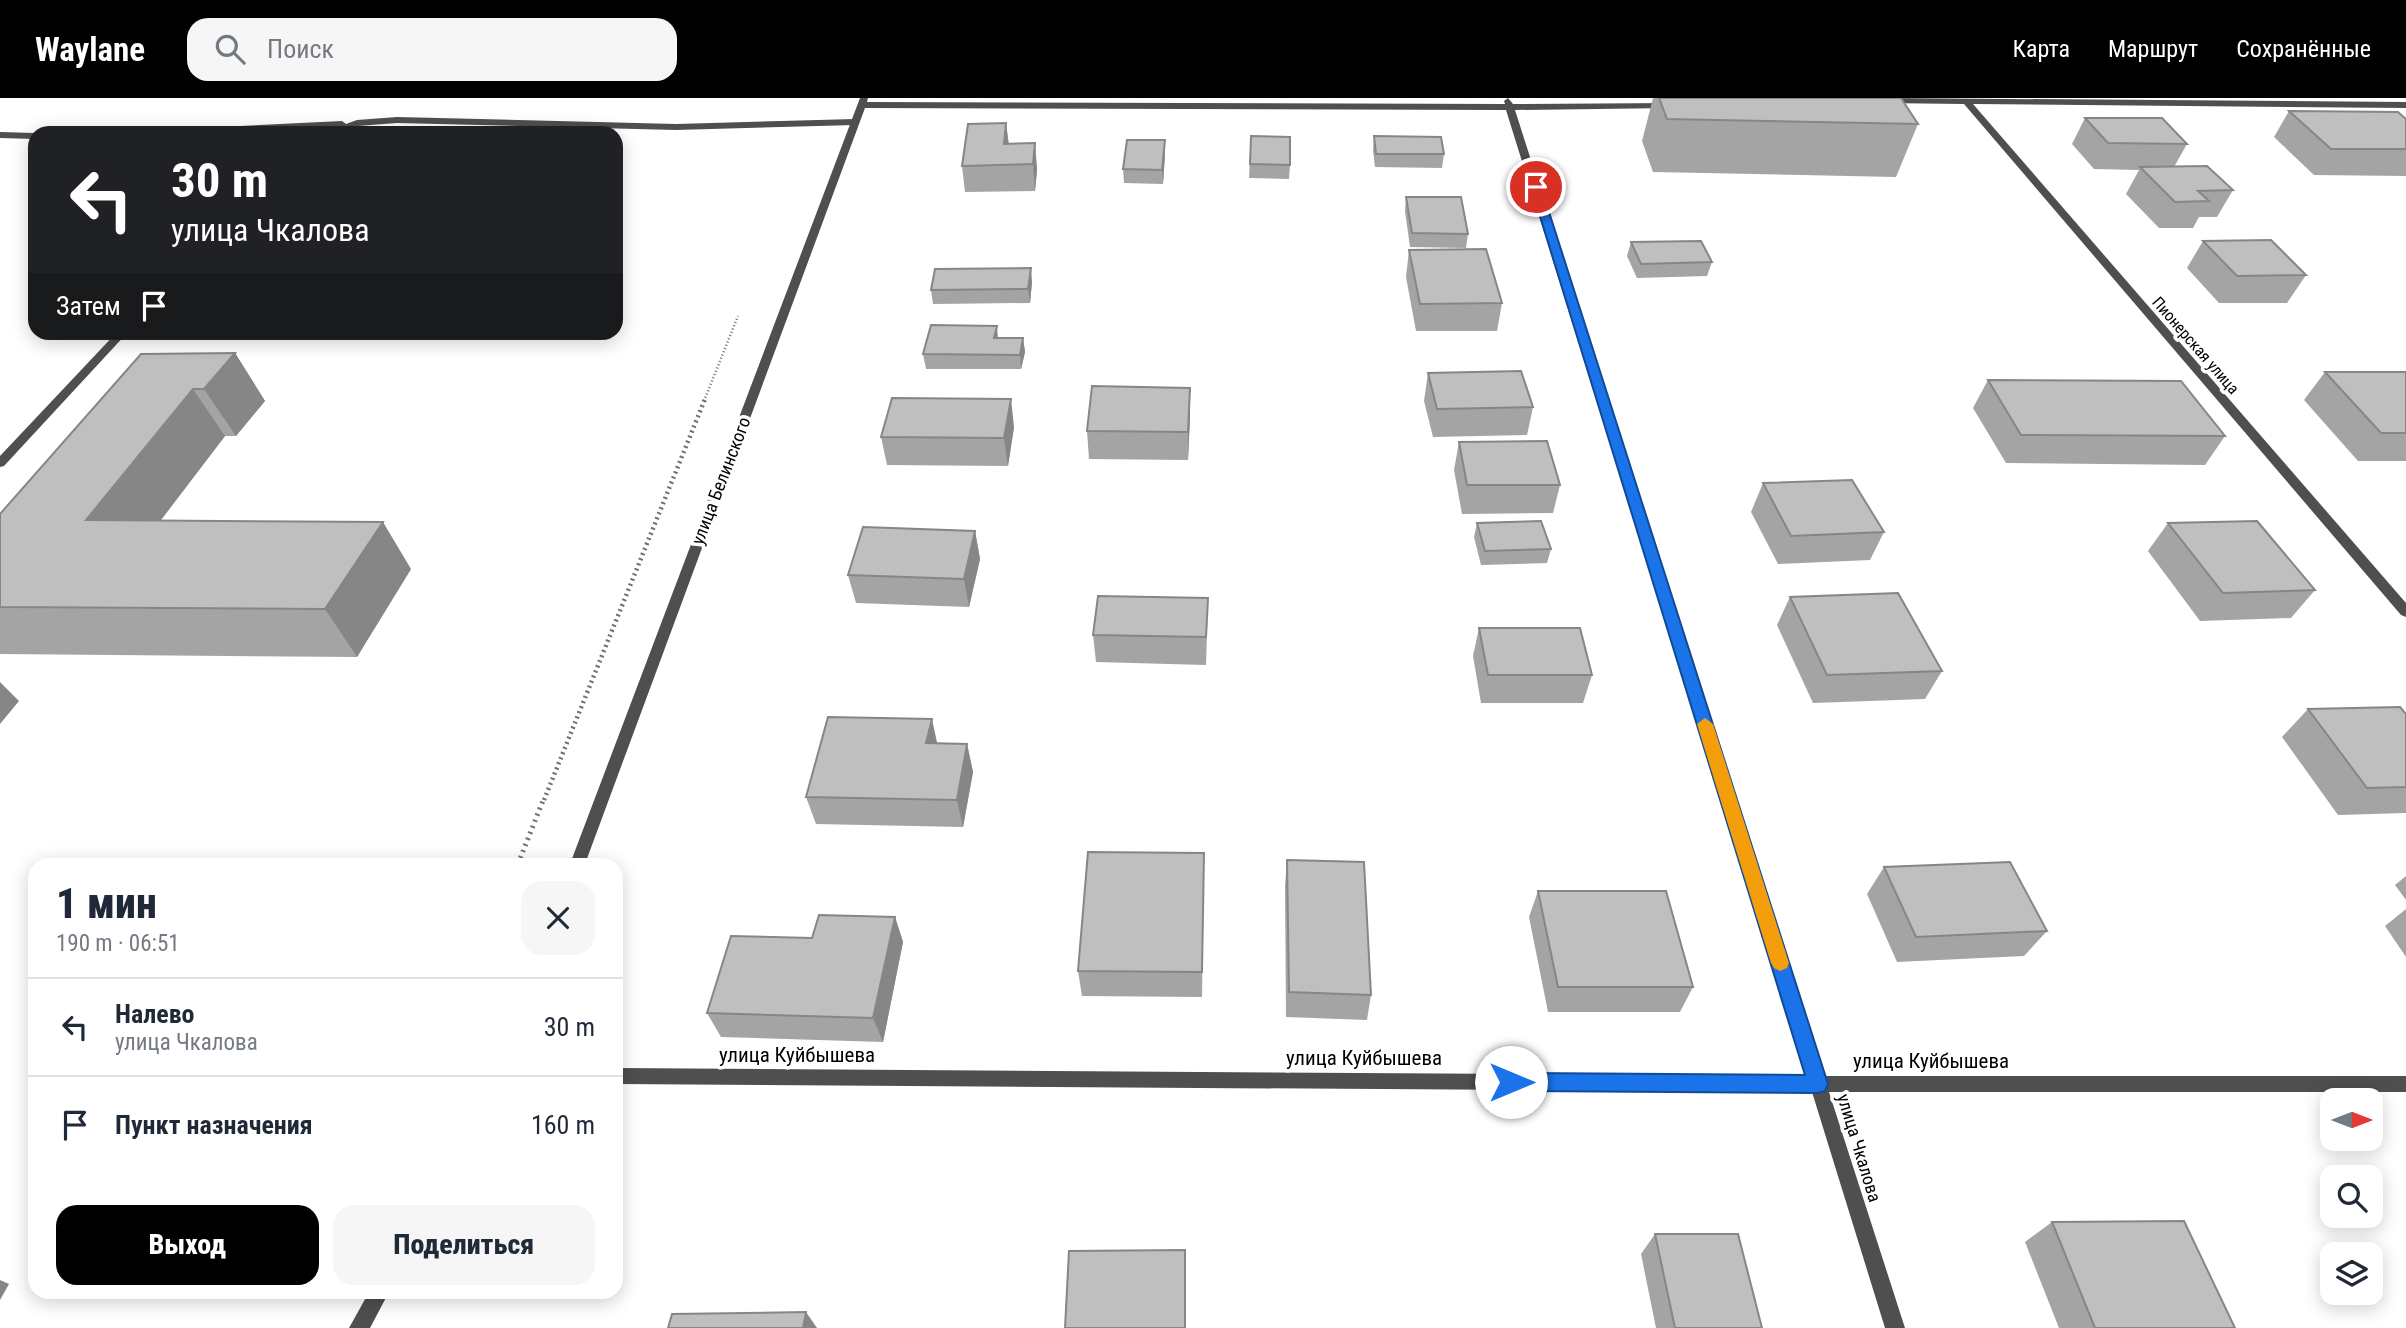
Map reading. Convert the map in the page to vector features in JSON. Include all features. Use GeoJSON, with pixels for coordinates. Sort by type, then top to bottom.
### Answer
{"type":"FeatureCollection","features":[{"type":"Feature","properties":{"kind":"street"},"geometry":{"type":"LineString","coordinates":[[1882,101],[1963,99],[2406,105]]}},
{"type":"Feature","properties":{"kind":"street","name":"Пионерская улица"},"geometry":{"type":"LineString","coordinates":[[1963,99],[2406,612]]}},
{"type":"Feature","properties":{"kind":"street"},"geometry":{"type":"LineString","coordinates":[[863,102],[1676,105]]}},
{"type":"Feature","properties":{"kind":"street","name":"улица Белинского"},"geometry":{"type":"LineString","coordinates":[[579,858],[863,102]]}},
{"type":"Feature","properties":{"kind":"street","name":"улица Чкалова"},"geometry":{"type":"LineString","coordinates":[[1509,103],[1895,1328]]}},
{"type":"Feature","properties":{"kind":"street"},"geometry":{"type":"LineString","coordinates":[[297,126],[397,120],[676,127],[855,122]]}},
{"type":"Feature","properties":{"kind":"street"},"geometry":{"type":"LineString","coordinates":[[349,126],[357,123]]}},
{"type":"Feature","properties":{"kind":"street"},"geometry":{"type":"LineString","coordinates":[[0,135],[28,136]]}},
{"type":"Feature","properties":{"kind":"street"},"geometry":{"type":"LineString","coordinates":[[0,463],[115,340]]}},
{"type":"Feature","properties":{"kind":"street","name":"улица Куйбышева"},"geometry":{"type":"LineString","coordinates":[[623,1076],[1818,1084],[2406,1084]]}},
{"type":"Feature","properties":{"kind":"street"},"geometry":{"type":"LineString","coordinates":[[359,1328],[375,1299]]}},
{"type":"Feature","properties":{"kind":"path"},"geometry":{"type":"LineString","coordinates":[[520,858],[738,315]]}},
{"type":"Feature","properties":{"kind":"building"},"geometry":{"type":"Polygon","coordinates":[[[1659,98],[1901,98],[1918,124],[1667,119],[1659,98]]]}},
{"type":"Feature","properties":{"kind":"building"},"geometry":{"type":"Polygon","coordinates":[[[2289,111],[2398,112],[2406,119],[2406,149],[2331,149],[2289,111]]]}},
{"type":"Feature","properties":{"kind":"building"},"geometry":{"type":"Polygon","coordinates":[[[2085,118],[2162,118],[2187,144],[2108,143],[2085,118]]]}},
{"type":"Feature","properties":{"kind":"building"},"geometry":{"type":"Polygon","coordinates":[[[1006,123],[1004,144],[1035,143],[1033,164],[962,166],[968,124],[1006,123]]]}},
{"type":"Feature","properties":{"kind":"building"},"geometry":{"type":"Polygon","coordinates":[[[1251,136],[1290,137],[1290,165],[1250,164],[1251,136]]]}},
{"type":"Feature","properties":{"kind":"building"},"geometry":{"type":"Polygon","coordinates":[[[1374,136],[1441,137],[1444,154],[1376,154],[1374,136]]]}},
{"type":"Feature","properties":{"kind":"building"},"geometry":{"type":"Polygon","coordinates":[[[1127,140],[1165,140],[1162,170],[1123,169],[1127,140]]]}},
{"type":"Feature","properties":{"kind":"building"},"geometry":{"type":"Polygon","coordinates":[[[2207,166],[2233,190],[2198,191],[2209,201],[2175,202],[2140,167],[2207,166]]]}},
{"type":"Feature","properties":{"kind":"building"},"geometry":{"type":"Polygon","coordinates":[[[1406,197],[1461,197],[1468,234],[1412,233],[1406,197]]]}},
{"type":"Feature","properties":{"kind":"building"},"geometry":{"type":"Polygon","coordinates":[[[2271,240],[2306,275],[2237,276],[2203,241],[2271,240]]]}},
{"type":"Feature","properties":{"kind":"building"},"geometry":{"type":"Polygon","coordinates":[[[1701,241],[1712,262],[1641,264],[1631,242],[1701,241]]]}},
{"type":"Feature","properties":{"kind":"building"},"geometry":{"type":"Polygon","coordinates":[[[1486,249],[1502,303],[1420,304],[1409,250],[1486,249]]]}},
{"type":"Feature","properties":{"kind":"building"},"geometry":{"type":"Polygon","coordinates":[[[1031,268],[1028,289],[931,290],[935,269],[1031,268]]]}},
{"type":"Feature","properties":{"kind":"building"},"geometry":{"type":"Polygon","coordinates":[[[931,325],[997,326],[994,338],[1023,338],[1020,355],[923,354],[931,325]]]}},
{"type":"Feature","properties":{"kind":"building"},"geometry":{"type":"Polygon","coordinates":[[[235,353],[204,389],[193,389],[86,520],[383,522],[325,609],[0,607],[0,514],[141,354],[235,353]]]}},
{"type":"Feature","properties":{"kind":"building"},"geometry":{"type":"Polygon","coordinates":[[[1521,371],[1533,407],[1437,409],[1428,373],[1521,371]]]}},
{"type":"Feature","properties":{"kind":"building"},"geometry":{"type":"Polygon","coordinates":[[[2325,372],[2406,372],[2406,433],[2381,433],[2325,372]]]}},
{"type":"Feature","properties":{"kind":"building"},"geometry":{"type":"Polygon","coordinates":[[[1988,380],[2181,381],[2225,436],[2021,435],[1988,380]]]}},
{"type":"Feature","properties":{"kind":"building"},"geometry":{"type":"Polygon","coordinates":[[[1092,386],[1190,388],[1188,432],[1087,431],[1092,386]]]}},
{"type":"Feature","properties":{"kind":"building"},"geometry":{"type":"Polygon","coordinates":[[[892,398],[1011,399],[1004,438],[881,437],[892,398]]]}},
{"type":"Feature","properties":{"kind":"building"},"geometry":{"type":"Polygon","coordinates":[[[1547,441],[1560,485],[1467,485],[1459,442],[1547,441]]]}},
{"type":"Feature","properties":{"kind":"building"},"geometry":{"type":"Polygon","coordinates":[[[1852,480],[1884,532],[1791,536],[1763,483],[1852,480]]]}},
{"type":"Feature","properties":{"kind":"building"},"geometry":{"type":"Polygon","coordinates":[[[1541,521],[1551,549],[1485,551],[1477,523],[1541,521]]]}},
{"type":"Feature","properties":{"kind":"building"},"geometry":{"type":"Polygon","coordinates":[[[2257,521],[2315,590],[2223,593],[2168,523],[2257,521]]]}},
{"type":"Feature","properties":{"kind":"building"},"geometry":{"type":"Polygon","coordinates":[[[863,527],[975,531],[964,579],[848,575],[863,527]]]}},
{"type":"Feature","properties":{"kind":"building"},"geometry":{"type":"Polygon","coordinates":[[[1898,593],[1942,671],[1827,675],[1790,597],[1898,593]]]}},
{"type":"Feature","properties":{"kind":"building"},"geometry":{"type":"Polygon","coordinates":[[[1098,596],[1208,598],[1206,637],[1093,635],[1098,596]]]}},
{"type":"Feature","properties":{"kind":"building"},"geometry":{"type":"Polygon","coordinates":[[[1479,628],[1580,628],[1592,675],[1488,675],[1479,628]]]}},
{"type":"Feature","properties":{"kind":"building"},"geometry":{"type":"Polygon","coordinates":[[[2400,707],[2406,714],[2406,787],[2367,788],[2308,709],[2400,707]]]}},
{"type":"Feature","properties":{"kind":"building"},"geometry":{"type":"Polygon","coordinates":[[[828,717],[932,719],[926,743],[967,744],[957,800],[806,797],[828,717]]]}},
{"type":"Feature","properties":{"kind":"building"},"geometry":{"type":"Polygon","coordinates":[[[1088,852],[1204,853],[1202,972],[1078,971],[1088,852]]]}},
{"type":"Feature","properties":{"kind":"building"},"geometry":{"type":"Polygon","coordinates":[[[1287,860],[1364,862],[1371,995],[1289,992],[1287,860]]]}},
{"type":"Feature","properties":{"kind":"building"},"geometry":{"type":"Polygon","coordinates":[[[2010,862],[2047,931],[1916,937],[1884,867],[2010,862]]]}},
{"type":"Feature","properties":{"kind":"building"},"geometry":{"type":"Polygon","coordinates":[[[1538,891],[1666,891],[1693,987],[1558,987],[1538,891]]]}},
{"type":"Feature","properties":{"kind":"building"},"geometry":{"type":"Polygon","coordinates":[[[819,915],[895,917],[873,1018],[707,1013],[731,936],[812,938],[819,915]]]}},
{"type":"Feature","properties":{"kind":"building"},"geometry":{"type":"Polygon","coordinates":[[[2184,1221],[2235,1328],[2095,1328],[2052,1222],[2184,1221]]]}},
{"type":"Feature","properties":{"kind":"building"},"geometry":{"type":"Polygon","coordinates":[[[1655,1234],[1738,1234],[1762,1328],[1675,1328],[1655,1234]]]}},
{"type":"Feature","properties":{"kind":"building"},"geometry":{"type":"Polygon","coordinates":[[[1185,1250],[1185,1328],[1065,1328],[1069,1251],[1185,1250]]]}},
{"type":"Feature","properties":{"kind":"building"},"geometry":{"type":"Polygon","coordinates":[[[806,1312],[803,1328],[668,1328],[672,1314],[806,1312]]]}},
{"type":"Feature","properties":{"kind":"slow traffic"},"geometry":{"type":"LineString","coordinates":[[1705,724],[1780,963]]}},
{"type":"Feature","properties":{"kind":"route"},"geometry":{"type":"LineString","coordinates":[[1511,1082],[1818,1084],[1536,187]]}}]}
